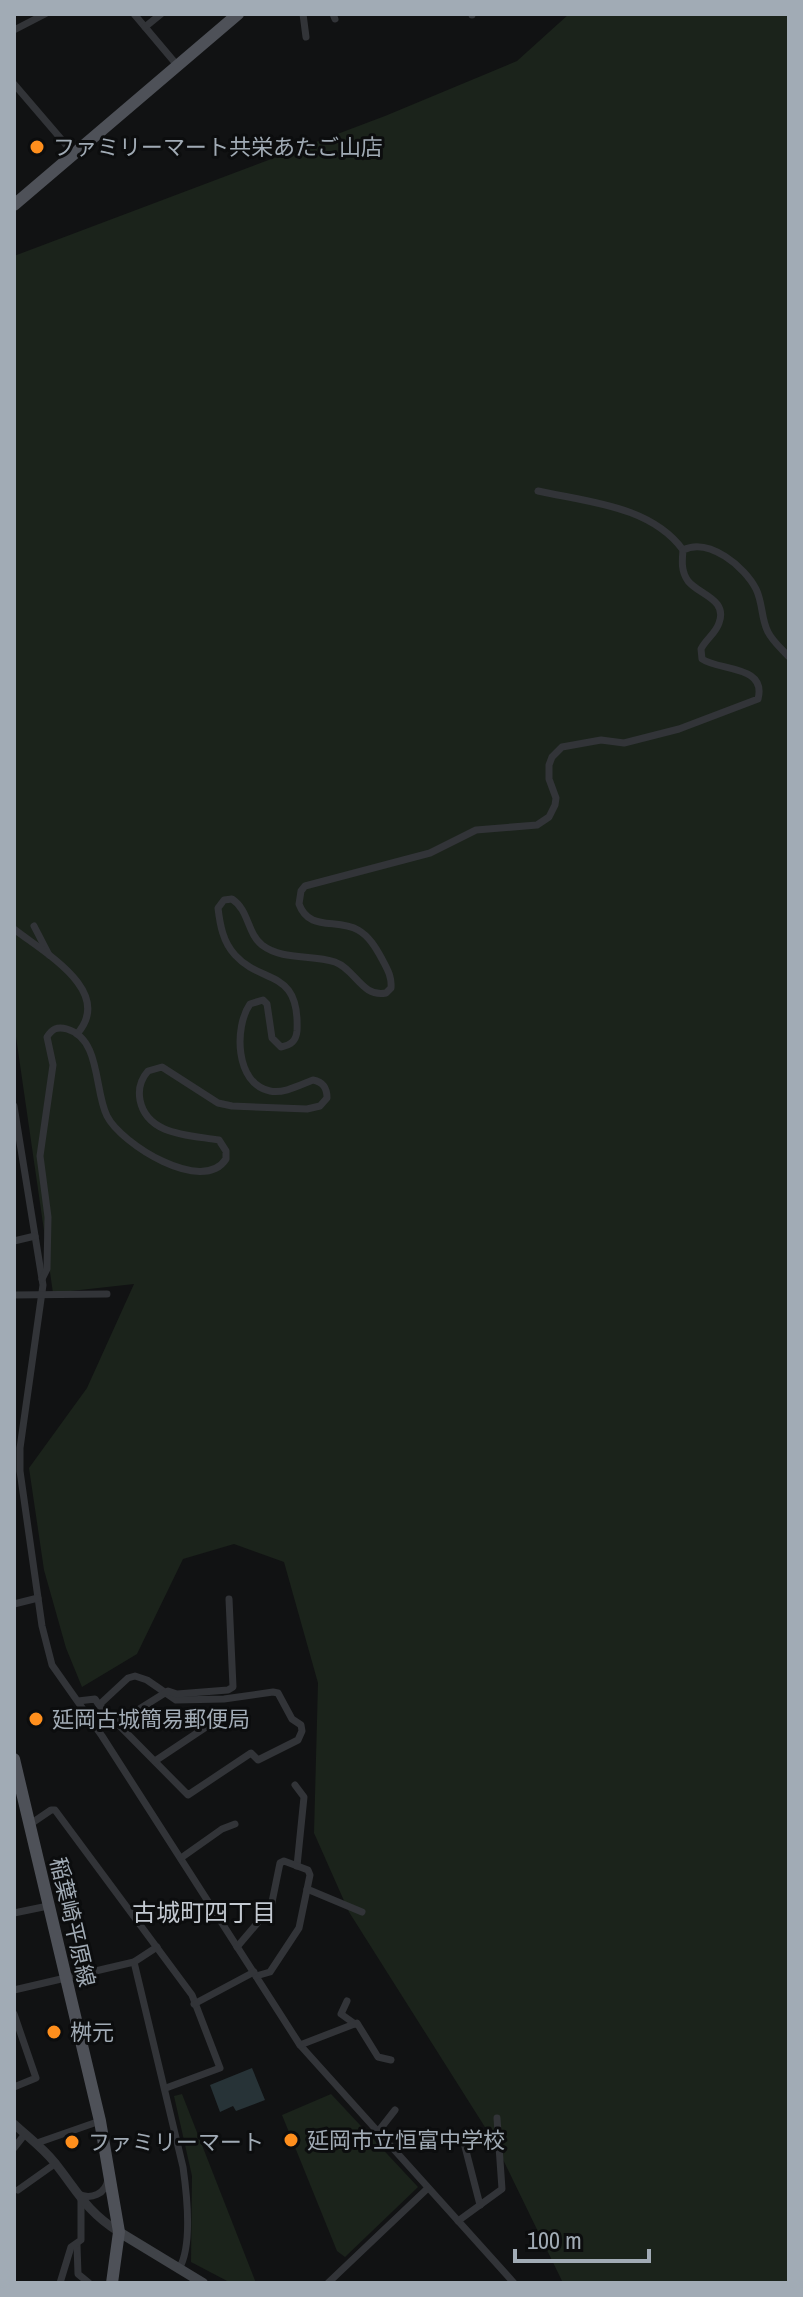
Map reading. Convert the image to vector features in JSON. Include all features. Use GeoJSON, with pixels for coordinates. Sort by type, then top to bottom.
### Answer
{"type":"FeatureCollection","features":[{"type":"Feature","properties":{"kind":"main road"},"geometry":{"type":"LineString","coordinates":[[14,205],[238,14]]}},
{"type":"Feature","properties":{"kind":"main road","name":"稲葉崎平原線"},"geometry":{"type":"LineString","coordinates":[[14,1759],[100,2121],[119,2232],[112,2283]]}},
{"type":"Feature","properties":{"kind":"main road"},"geometry":{"type":"LineString","coordinates":[[119,2232],[203,2283]]}},
{"type":"Feature","properties":{"kind":"street"},"geometry":{"type":"LineString","coordinates":[[14,30],[45,14]]}},
{"type":"Feature","properties":{"kind":"street"},"geometry":{"type":"LineString","coordinates":[[134,14],[177,65]]}},
{"type":"Feature","properties":{"kind":"street"},"geometry":{"type":"LineString","coordinates":[[145,27],[161,14]]}},
{"type":"Feature","properties":{"kind":"street"},"geometry":{"type":"LineString","coordinates":[[303,14],[306,37]]}},
{"type":"Feature","properties":{"kind":"street"},"geometry":{"type":"LineString","coordinates":[[14,84],[74,154]]}},
{"type":"Feature","properties":{"kind":"street"},"geometry":{"type":"LineString","coordinates":[[42,1279],[47,1269],[48,1217],[40,1156],[53,1065],[47,1037],[50,1032],[59,1027],[77,1034],[91,1056],[107,1118],[144,1150],[196,1173],[214,1170],[224,1162],[226,1151],[219,1140],[171,1132],[156,1126],[145,1112],[140,1098],[142,1079],[148,1071],[162,1067],[218,1103],[232,1106],[307,1109],[325,1103],[327,1091],[313,1080],[278,1092],[260,1088],[248,1075],[240,1043],[242,1020],[250,1004],[263,1000],[267,1004],[272,1038],[281,1047],[293,1042],[297,1036],[297,1023],[292,998],[283,983],[243,963],[227,943],[219,914],[220,904],[228,899],[236,901],[264,947],[285,955],[337,962],[366,989],[374,994],[386,993],[391,988],[390,974],[374,944],[358,930],[313,922],[307,918],[299,904],[305,886],[430,853],[476,830],[544,822],[556,798],[549,779],[549,765],[562,747],[601,740],[624,743],[679,729],[758,699],[757,684],[745,672],[710,664],[702,659],[701,649],[717,628],[720,611],[715,601],[688,581],[683,570],[683,550],[660,526],[645,517],[538,491]]}},
{"type":"Feature","properties":{"kind":"street"},"geometry":{"type":"LineString","coordinates":[[683,550],[695,546],[714,552],[746,574],[757,591],[768,632],[789,657]]}},
{"type":"Feature","properties":{"kind":"street"},"geometry":{"type":"LineString","coordinates":[[34,926],[50,957]]}},
{"type":"Feature","properties":{"kind":"street"},"geometry":{"type":"LineString","coordinates":[[14,929],[71,973],[85,995],[88,1019],[77,1034]]}},
{"type":"Feature","properties":{"kind":"street"},"geometry":{"type":"LineString","coordinates":[[14,1106],[43,1295],[17,1448],[38,1598],[47,1653],[52,1665],[181,1858],[300,2045],[514,2283]]}},
{"type":"Feature","properties":{"kind":"street"},"geometry":{"type":"LineString","coordinates":[[14,1241],[35,1236]]}},
{"type":"Feature","properties":{"kind":"street"},"geometry":{"type":"LineString","coordinates":[[14,1295],[107,1294]]}},
{"type":"Feature","properties":{"kind":"street"},"geometry":{"type":"LineString","coordinates":[[14,1604],[38,1598]]}},
{"type":"Feature","properties":{"kind":"street"},"geometry":{"type":"LineString","coordinates":[[117,1723],[162,1693],[228,1690],[233,1687],[229,1599]]}},
{"type":"Feature","properties":{"kind":"street"},"geometry":{"type":"LineString","coordinates":[[78,1701],[95,1699],[99,1705],[188,1795],[251,1753],[258,1760],[298,1740],[302,1731],[278,1693],[176,1700],[147,1680],[135,1676],[128,1678],[99,1705]]}},
{"type":"Feature","properties":{"kind":"street"},"geometry":{"type":"LineString","coordinates":[[155,1761],[230,1711]]}},
{"type":"Feature","properties":{"kind":"street"},"geometry":{"type":"LineString","coordinates":[[295,1785],[304,1797],[297,1866]]}},
{"type":"Feature","properties":{"kind":"street"},"geometry":{"type":"LineString","coordinates":[[29,1825],[55,1810],[192,1995],[220,2068],[166,2088]]}},
{"type":"Feature","properties":{"kind":"street"},"geometry":{"type":"LineString","coordinates":[[181,1858],[222,1829],[235,1824]]}},
{"type":"Feature","properties":{"kind":"street"},"geometry":{"type":"LineString","coordinates":[[194,2004],[255,1974],[270,1972],[299,1928],[310,1875],[308,1870],[284,1861],[280,1863],[271,1907],[237,1947]]}},
{"type":"Feature","properties":{"kind":"street"},"geometry":{"type":"LineString","coordinates":[[307,1889],[362,1912]]}},
{"type":"Feature","properties":{"kind":"street"},"geometry":{"type":"LineString","coordinates":[[14,1913],[48,1906]]}},
{"type":"Feature","properties":{"kind":"street"},"geometry":{"type":"LineString","coordinates":[[14,1990],[134,1962],[157,1947]]}},
{"type":"Feature","properties":{"kind":"street"},"geometry":{"type":"LineString","coordinates":[[134,1962],[183,2167],[187,2202],[185,2259],[180,2283]]}},
{"type":"Feature","properties":{"kind":"street"},"geometry":{"type":"LineString","coordinates":[[347,2001],[341,2014],[355,2024],[378,2057],[391,2060]]}},
{"type":"Feature","properties":{"kind":"street"},"geometry":{"type":"LineString","coordinates":[[14,2014],[36,2078],[14,2087]]}},
{"type":"Feature","properties":{"kind":"street"},"geometry":{"type":"LineString","coordinates":[[300,2045],[355,2024]]}},
{"type":"Feature","properties":{"kind":"street"},"geometry":{"type":"LineString","coordinates":[[377,2133],[395,2110]]}},
{"type":"Feature","properties":{"kind":"street"},"geometry":{"type":"LineString","coordinates":[[458,2221],[502,2189],[497,2118]]}},
{"type":"Feature","properties":{"kind":"street"},"geometry":{"type":"LineString","coordinates":[[37,2143],[100,2121]]}},
{"type":"Feature","properties":{"kind":"street"},"geometry":{"type":"LineString","coordinates":[[14,2124],[56,2163],[97,2218],[119,2232]]}},
{"type":"Feature","properties":{"kind":"street"},"geometry":{"type":"LineString","coordinates":[[14,2148],[25,2134]]}},
{"type":"Feature","properties":{"kind":"street"},"geometry":{"type":"LineString","coordinates":[[464,2143],[480,2205]]}},
{"type":"Feature","properties":{"kind":"street"},"geometry":{"type":"LineString","coordinates":[[18,2190],[56,2163]]}},
{"type":"Feature","properties":{"kind":"street"},"geometry":{"type":"LineString","coordinates":[[79,2196],[99,2194],[107,2184],[108,2170]]}},
{"type":"Feature","properties":{"kind":"street"},"geometry":{"type":"LineString","coordinates":[[328,2283],[428,2188]]}},
{"type":"Feature","properties":{"kind":"street"},"geometry":{"type":"LineString","coordinates":[[60,2283],[71,2247],[81,2240],[79,2196]]}},
{"type":"Feature","properties":{"kind":"street"},"geometry":{"type":"LineString","coordinates":[[77,2245],[78,2274],[89,2283]]}},
{"type":"Feature","properties":{"kind":"shaded area"},"geometry":{"type":"Polygon","coordinates":[[[569,14],[789,14],[789,2283],[563,2283],[495,2143],[349,1912],[314,1833],[318,1683],[284,1562],[234,1544],[183,1559],[137,1654],[82,1687],[66,1648],[44,1570],[29,1468],[87,1388],[134,1284],[53,1293],[14,1023],[14,256],[385,116],[517,61],[569,14]]]}},
{"type":"Feature","properties":{"kind":"shaded area"},"geometry":{"type":"Polygon","coordinates":[[[252,2068],[265,2100],[236,2111],[233,2106],[220,2112],[210,2085],[252,2068]]]}},
{"type":"Feature","properties":{"kind":"shaded area"},"geometry":{"type":"Polygon","coordinates":[[[182,2094],[256,2283],[231,2283],[191,2262],[192,2176],[174,2096],[182,2094]]]}},
{"type":"Feature","properties":{"kind":"shaded area"},"geometry":{"type":"Polygon","coordinates":[[[331,2094],[418,2187],[345,2257],[337,2251],[282,2115],[331,2094]]]}},
{"type":"Feature","properties":{"kind":"place","name":"ファミリーマート共栄あたご山店"},"geometry":{"type":"Point","coordinates":[37,147]}},
{"type":"Feature","properties":{"kind":"place","name":"延岡古城簡易郵便局"},"geometry":{"type":"Point","coordinates":[36,1719]}},
{"type":"Feature","properties":{"kind":"place","name":"桝元"},"geometry":{"type":"Point","coordinates":[54,2032]}},
{"type":"Feature","properties":{"kind":"place","name":"延岡市立恒富中学校"},"geometry":{"type":"Point","coordinates":[291,2140]}},
{"type":"Feature","properties":{"kind":"place","name":"ファミリーマート"},"geometry":{"type":"Point","coordinates":[72,2142]}},
{"type":"Feature","properties":{"kind":"district","name":"古城町四丁目"},"geometry":{"type":"Point","coordinates":[204,1912]}}]}
